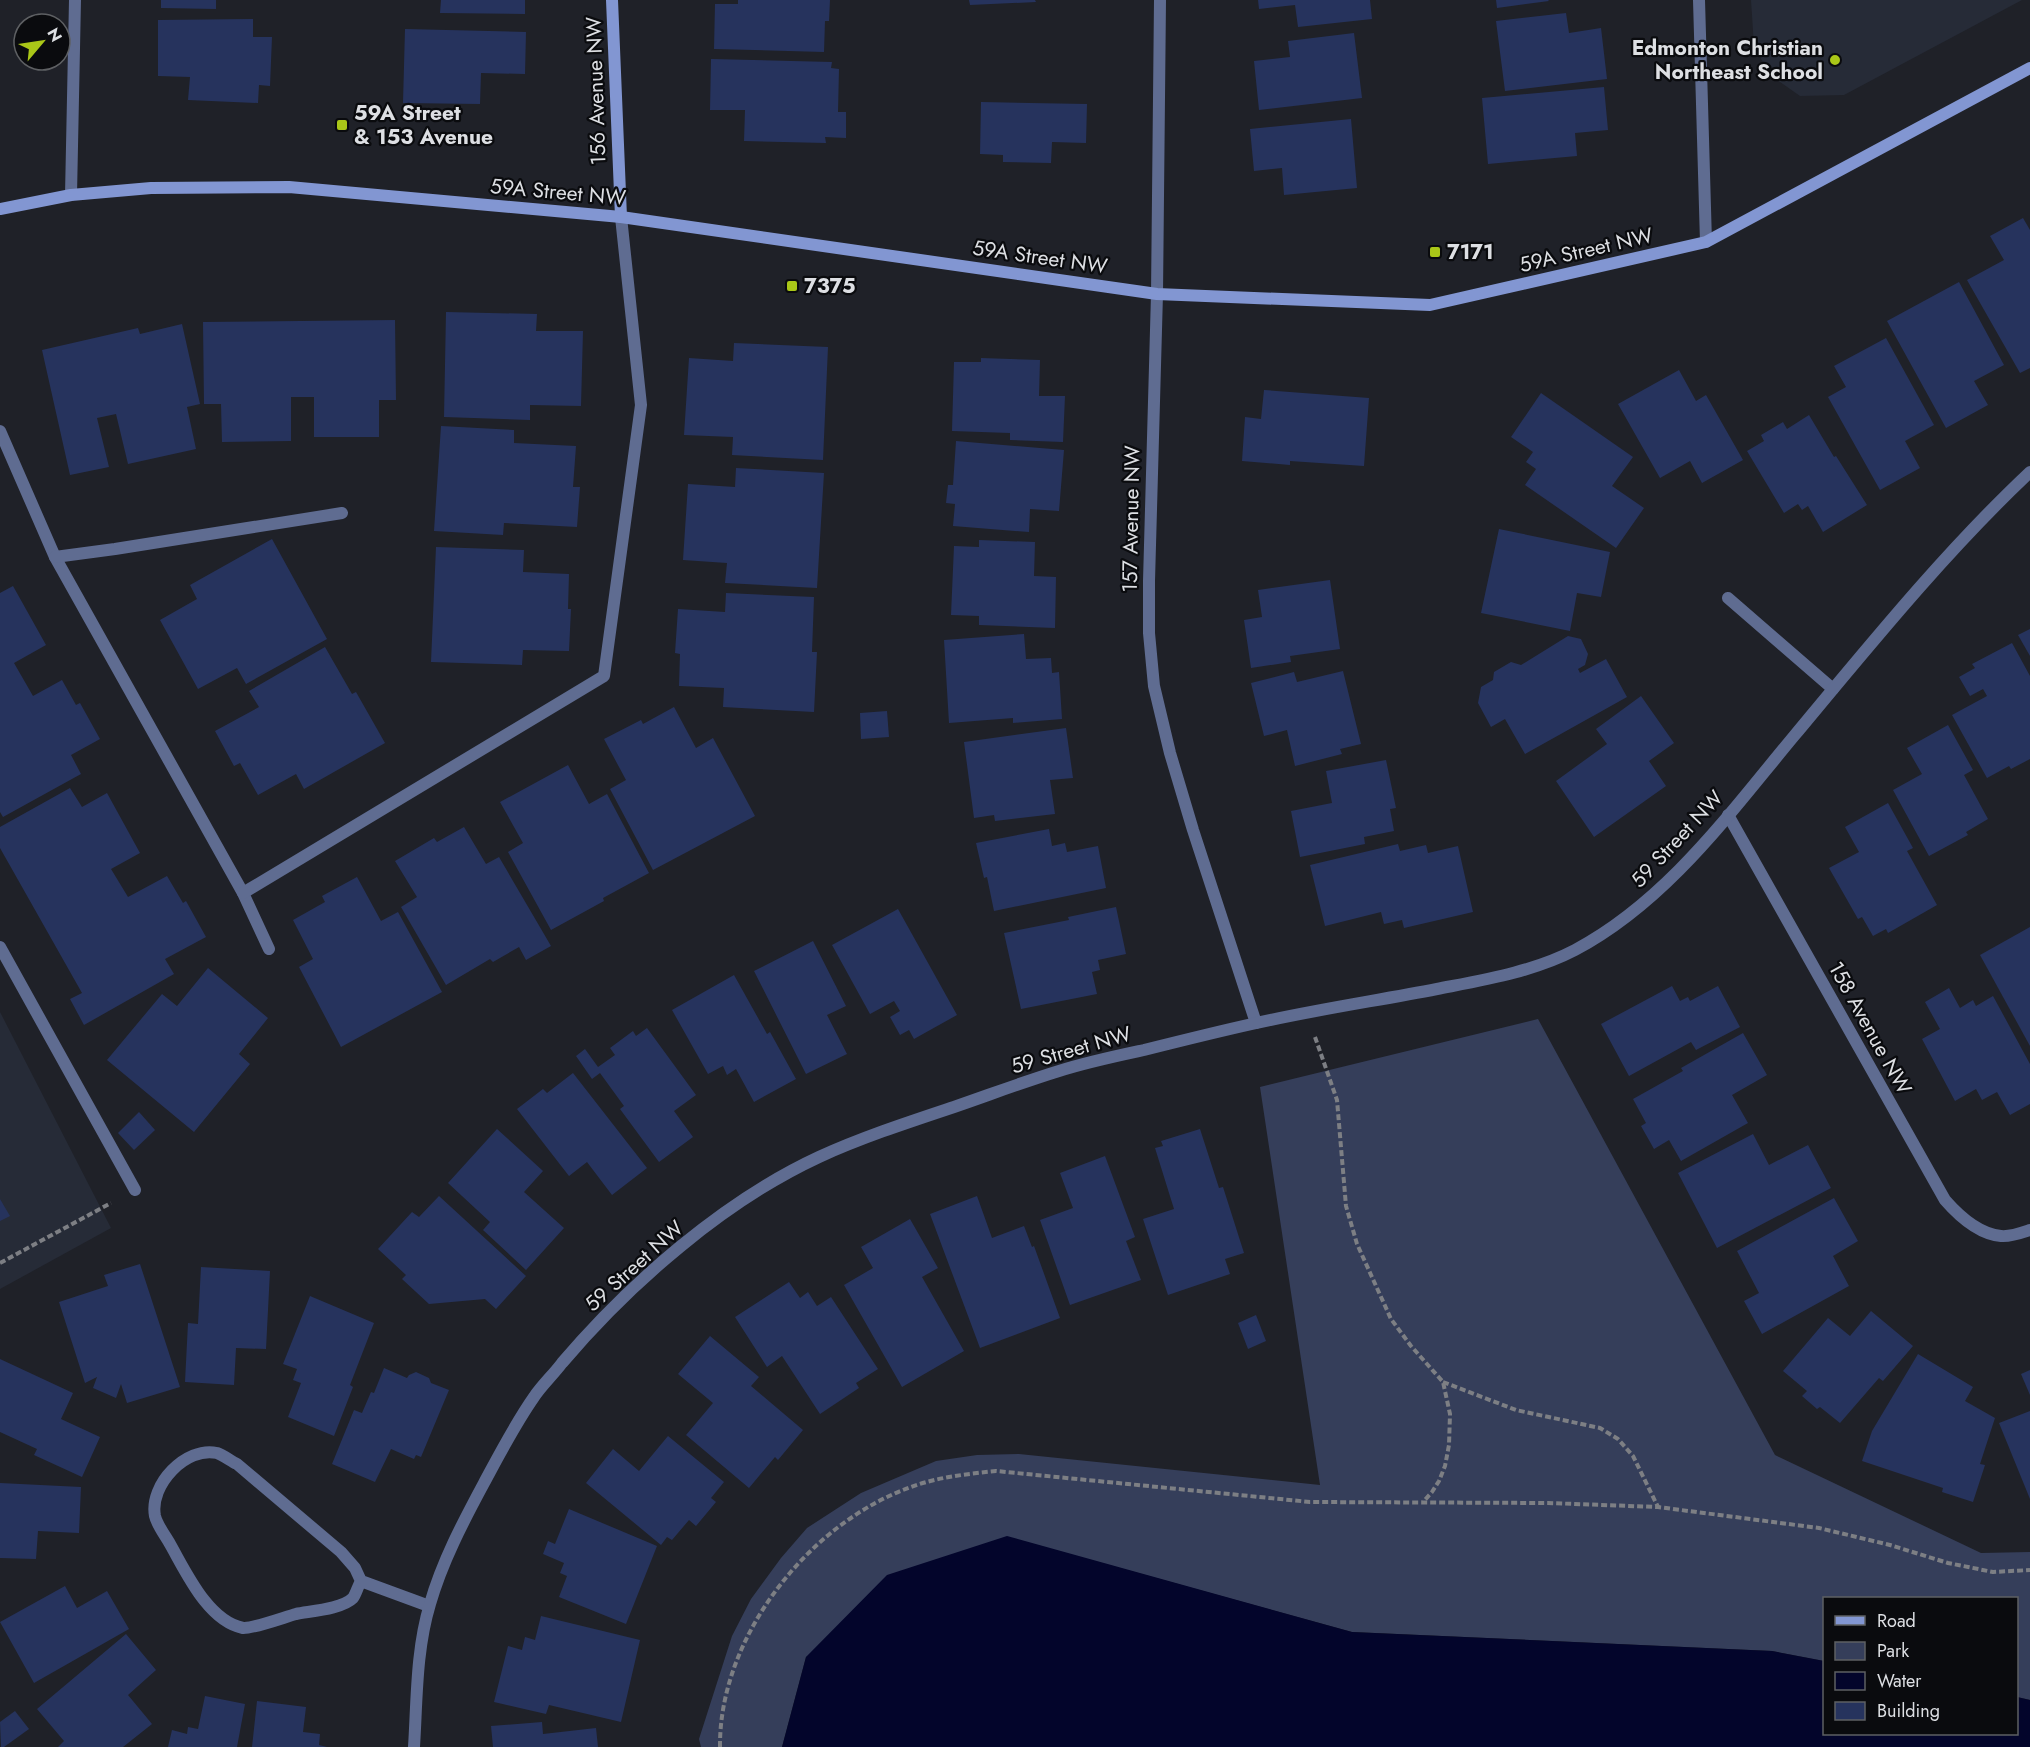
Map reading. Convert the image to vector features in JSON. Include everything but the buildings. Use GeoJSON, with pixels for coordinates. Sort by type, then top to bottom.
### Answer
{"type":"FeatureCollection","features":[{"type":"Feature","properties":{"kind":"street"},"geometry":{"type":"LineString","coordinates":[[71,195],[75,0]]}},
{"type":"Feature","properties":{"kind":"street","name":"156 Avenue NW"},"geometry":{"type":"LineString","coordinates":[[612,0],[621,217]]}},
{"type":"Feature","properties":{"kind":"street","name":"157 Avenue NW"},"geometry":{"type":"LineString","coordinates":[[1160,0],[1157,294],[1149,633],[1154,686],[1170,753],[1256,1023]]}},
{"type":"Feature","properties":{"kind":"street"},"geometry":{"type":"LineString","coordinates":[[1699,0],[1706,242]]}},
{"type":"Feature","properties":{"kind":"street","name":"59A Street NW"},"geometry":{"type":"LineString","coordinates":[[0,209],[71,195],[151,188],[289,187],[621,217],[1157,294],[1430,305],[1706,242],[2030,68]]}},
{"type":"Feature","properties":{"kind":"street"},"geometry":{"type":"LineString","coordinates":[[243,893],[604,676],[641,405],[621,217]]}},
{"type":"Feature","properties":{"kind":"street"},"geometry":{"type":"LineString","coordinates":[[0,430],[55,557],[243,893],[269,949]]}},
{"type":"Feature","properties":{"kind":"street","name":"59 Street NW"},"geometry":{"type":"LineString","coordinates":[[414,1747],[417,1684],[429,1606],[447,1558],[500,1454],[534,1397],[577,1346],[653,1271],[731,1209],[816,1158],[891,1128],[1063,1070],[1256,1023],[1521,971],[1568,954],[1600,936],[1647,901],[1692,857],[1833,689],[1946,560],[1997,503],[2030,472]]}},
{"type":"Feature","properties":{"kind":"street"},"geometry":{"type":"LineString","coordinates":[[55,557],[342,513]]}},
{"type":"Feature","properties":{"kind":"street"},"geometry":{"type":"LineString","coordinates":[[1728,598],[1833,689]]}},
{"type":"Feature","properties":{"kind":"street","name":"158 Avenue NW"},"geometry":{"type":"LineString","coordinates":[[1728,815],[1945,1200],[1961,1218],[1980,1229],[2001,1236],[2030,1230]]}},
{"type":"Feature","properties":{"kind":"street"},"geometry":{"type":"LineString","coordinates":[[0,947],[135,1190]]}},
{"type":"Feature","properties":{"kind":"street"},"geometry":{"type":"LineString","coordinates":[[361,1581],[353,1598],[336,1607],[245,1628],[225,1620],[213,1611],[194,1585],[155,1517],[155,1500],[163,1481],[193,1454],[217,1453],[237,1464],[341,1552],[355,1568],[361,1581],[429,1606]]}},
{"type":"Feature","properties":{"kind":"path"},"geometry":{"type":"LineString","coordinates":[[1307,1014],[1336,1100],[1346,1206],[1357,1244],[1391,1319],[1443,1382],[1516,1410],[1600,1428],[1618,1439],[1633,1456],[1659,1507]]}},
{"type":"Feature","properties":{"kind":"path"},"geometry":{"type":"LineString","coordinates":[[0,1263],[135,1190]]}},
{"type":"Feature","properties":{"kind":"path"},"geometry":{"type":"LineString","coordinates":[[1422,1502],[1439,1481],[1449,1446],[1450,1414],[1443,1382]]}},
{"type":"Feature","properties":{"kind":"path"},"geometry":{"type":"LineString","coordinates":[[720,1747],[724,1701],[733,1669],[752,1630],[784,1579],[810,1550],[837,1526],[876,1503],[911,1487],[952,1476],[996,1471],[1310,1503],[1548,1503],[1659,1507],[1819,1528],[1890,1545],[1948,1563],[1993,1572],[2030,1570]]}},
{"type":"Feature","properties":{"kind":"shaded area","name":"Edmonton Christian Northeast School"},"geometry":{"type":"Polygon","coordinates":[[[1751,0],[2022,0],[1844,95],[1800,96],[1770,75],[1754,46],[1751,0]]]}},
{"type":"Feature","properties":{"kind":"shaded area"},"geometry":{"type":"Polygon","coordinates":[[[0,1012],[111,1228],[0,1289],[0,1012]]]}},
{"type":"Feature","properties":{"kind":"green space"},"geometry":{"type":"Polygon","coordinates":[[[1538,1019],[1775,1455],[1981,1553],[2030,1552],[2030,1700],[2018,1697],[2018,1597],[1823,1597],[1823,1661],[1772,1651],[1352,1632],[1007,1537],[806,1657],[782,1747],[701,1747],[699,1739],[732,1636],[751,1599],[781,1558],[807,1528],[861,1493],[936,1461],[977,1455],[1019,1454],[1320,1485],[1260,1087],[1538,1019]]]}},
{"type":"Feature","properties":{"kind":"water"},"geometry":{"type":"Polygon","coordinates":[[[1007,1536],[1352,1632],[1772,1651],[1823,1661],[1823,1735],[2018,1735],[2018,1697],[2030,1700],[2030,1747],[782,1747],[806,1657],[887,1575],[1007,1536]]]}},
{"type":"Feature","properties":{"kind":"place","name":"Edmonton Christian Northeast School"},"geometry":{"type":"Point","coordinates":[1835,60]}},
{"type":"Feature","properties":{"kind":"place","name":"59A Street & 153 Avenue"},"geometry":{"type":"Point","coordinates":[342,125]}},
{"type":"Feature","properties":{"kind":"place","name":"7171"},"geometry":{"type":"Point","coordinates":[1435,252]}},
{"type":"Feature","properties":{"kind":"place","name":"7375"},"geometry":{"type":"Point","coordinates":[792,286]}}]}
